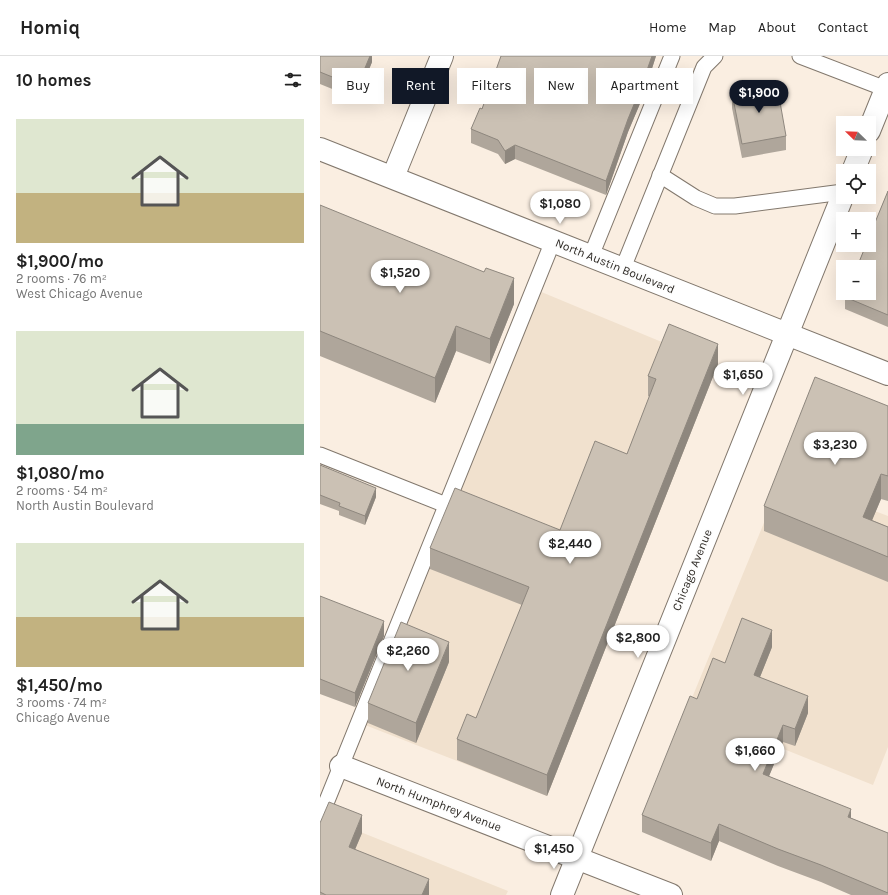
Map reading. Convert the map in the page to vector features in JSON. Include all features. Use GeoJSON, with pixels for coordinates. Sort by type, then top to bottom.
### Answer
{"type":"FeatureCollection","features":[{"type":"Feature","properties":{"kind":"street"},"geometry":{"type":"LineString","coordinates":[[393,177],[442,56]]}},
{"type":"Feature","properties":{"kind":"street"},"geometry":{"type":"LineString","coordinates":[[875,116],[887,86]]}},
{"type":"Feature","properties":{"kind":"street","name":"North Austin Boulevard"},"geometry":{"type":"LineString","coordinates":[[320,149],[888,374]]}},
{"type":"Feature","properties":{"kind":"street","name":"Chicago Avenue"},"geometry":{"type":"LineString","coordinates":[[562,895],[839,204]]}},
{"type":"Feature","properties":{"kind":"street","name":"North Humphrey Avenue"},"geometry":{"type":"LineString","coordinates":[[341,766],[671,895]]}},
{"type":"Feature","properties":{"kind":"lane"},"geometry":{"type":"LineString","coordinates":[[591,256],[672,56]]}},
{"type":"Feature","properties":{"kind":"lane"},"geometry":{"type":"LineString","coordinates":[[623,268],[704,67],[714,56]]}},
{"type":"Feature","properties":{"kind":"lane"},"geometry":{"type":"LineString","coordinates":[[800,56],[887,86]]}},
{"type":"Feature","properties":{"kind":"lane"},"geometry":{"type":"LineString","coordinates":[[660,175],[696,198],[715,206],[735,206],[836,195]]}},
{"type":"Feature","properties":{"kind":"lane"},"geometry":{"type":"LineString","coordinates":[[320,818],[553,241]]}},
{"type":"Feature","properties":{"kind":"lane"},"geometry":{"type":"LineString","coordinates":[[320,455],[446,504]]}},
{"type":"Feature","properties":{"kind":"shaded area"},"geometry":{"type":"Polygon","coordinates":[[[539,291],[669,345],[693,427],[547,796],[365,725],[539,291]]]}},
{"type":"Feature","properties":{"kind":"shaded area"},"geometry":{"type":"Polygon","coordinates":[[[814,401],[843,499],[888,516],[888,747],[873,785],[687,710],[814,401]]]}},
{"type":"Feature","properties":{"kind":"shaded area"},"geometry":{"type":"Polygon","coordinates":[[[328,819],[508,891],[506,895],[320,895],[328,819]]]}},
{"type":"Feature","properties":{"kind":"building"},"geometry":{"type":"Polygon","coordinates":[[[320,56],[370,56],[365,68],[332,68],[332,77],[320,72],[320,56]]]}},
{"type":"Feature","properties":{"kind":"building"},"geometry":{"type":"Polygon","coordinates":[[[501,56],[652,56],[648,68],[596,68],[596,104],[634,104],[606,181],[515,145],[505,151],[498,140],[471,129],[480,108],[482,109],[484,104],[526,104],[526,68],[497,68],[501,56]]]}},
{"type":"Feature","properties":{"kind":"building"},"geometry":{"type":"Polygon","coordinates":[[[777,85],[786,136],[742,144],[732,93],[777,85]]]}},
{"type":"Feature","properties":{"kind":"building"},"geometry":{"type":"Polygon","coordinates":[[[888,191],[888,315],[852,300],[876,300],[876,260],[860,260],[863,252],[876,252],[876,220],[888,191]]]}},
{"type":"Feature","properties":{"kind":"building"},"geometry":{"type":"Polygon","coordinates":[[[320,205],[484,272],[486,268],[514,278],[490,339],[456,326],[435,378],[320,331],[320,205]]]}},
{"type":"Feature","properties":{"kind":"building"},"geometry":{"type":"Polygon","coordinates":[[[669,324],[718,344],[547,775],[457,739],[467,714],[476,718],[529,587],[430,548],[455,488],[560,530],[595,441],[627,454],[656,379],[648,376],[669,324]]]}},
{"type":"Feature","properties":{"kind":"building"},"geometry":{"type":"Polygon","coordinates":[[[815,377],[888,406],[888,476],[881,474],[863,517],[888,527],[888,557],[764,506],[815,377]]]}},
{"type":"Feature","properties":{"kind":"building"},"geometry":{"type":"Polygon","coordinates":[[[320,465],[376,488],[365,516],[339,506],[340,503],[320,495],[320,465]]]}},
{"type":"Feature","properties":{"kind":"building"},"geometry":{"type":"Polygon","coordinates":[[[320,596],[384,621],[355,693],[320,679],[320,596]]]}},
{"type":"Feature","properties":{"kind":"building"},"geometry":{"type":"Polygon","coordinates":[[[742,618],[772,630],[754,675],[808,696],[795,729],[783,725],[763,774],[851,809],[848,817],[888,833],[888,893],[719,824],[711,843],[642,815],[690,696],[697,699],[713,658],[725,663],[742,618]]]}},
{"type":"Feature","properties":{"kind":"building"},"geometry":{"type":"Polygon","coordinates":[[[401,622],[449,642],[416,723],[368,703],[401,622]]]}},
{"type":"Feature","properties":{"kind":"building"},"geometry":{"type":"Polygon","coordinates":[[[329,802],[362,815],[349,847],[429,879],[422,895],[326,895],[320,892],[320,823],[329,802]]]}}]}
